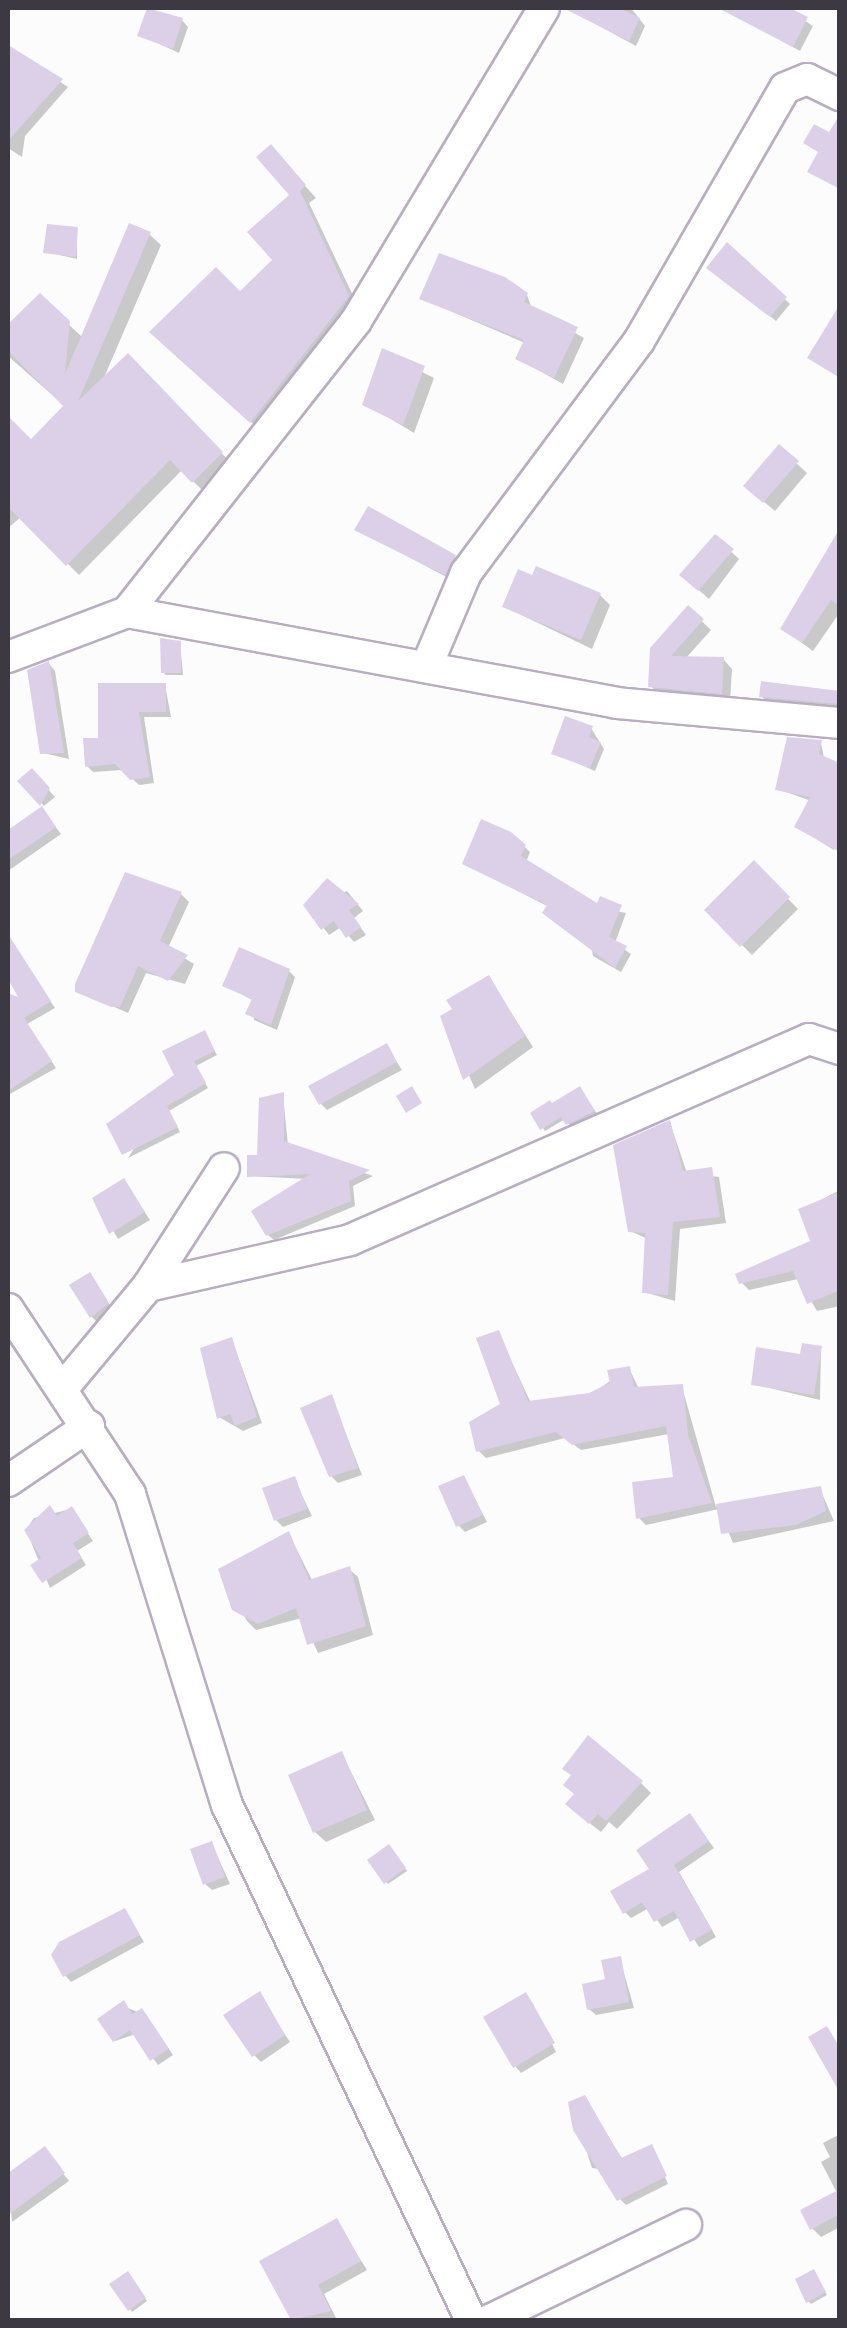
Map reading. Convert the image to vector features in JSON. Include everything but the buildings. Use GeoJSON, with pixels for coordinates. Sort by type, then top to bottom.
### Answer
{"type":"FeatureCollection","features":[{"type":"Feature","properties":{"kind":"street"},"geometry":{"type":"LineString","coordinates":[[127,612],[356,322],[544,8]]}},
{"type":"Feature","properties":{"kind":"street"},"geometry":{"type":"LineString","coordinates":[[428,663],[466,573],[639,340],[785,88],[807,79],[840,95]]}},
{"type":"Feature","properties":{"kind":"street"},"geometry":{"type":"LineString","coordinates":[[8,657],[127,612],[428,663],[616,704],[840,723]]}},
{"type":"Feature","properties":{"kind":"street"},"geometry":{"type":"LineString","coordinates":[[148,1286],[350,1240],[809,1039],[840,1050]]}},
{"type":"Feature","properties":{"kind":"street"},"geometry":{"type":"LineString","coordinates":[[64,1388],[148,1286],[224,1168]]}},
{"type":"Feature","properties":{"kind":"street"},"geometry":{"type":"LineString","coordinates":[[8,1309],[89,1426],[151,1549],[227,1806],[471,2320]]}},
{"type":"Feature","properties":{"kind":"street"},"geometry":{"type":"LineString","coordinates":[[8,1481],[89,1426]]}},
{"type":"Feature","properties":{"kind":"street"},"geometry":{"type":"LineString","coordinates":[[490,2320],[686,2225]]}}]}
